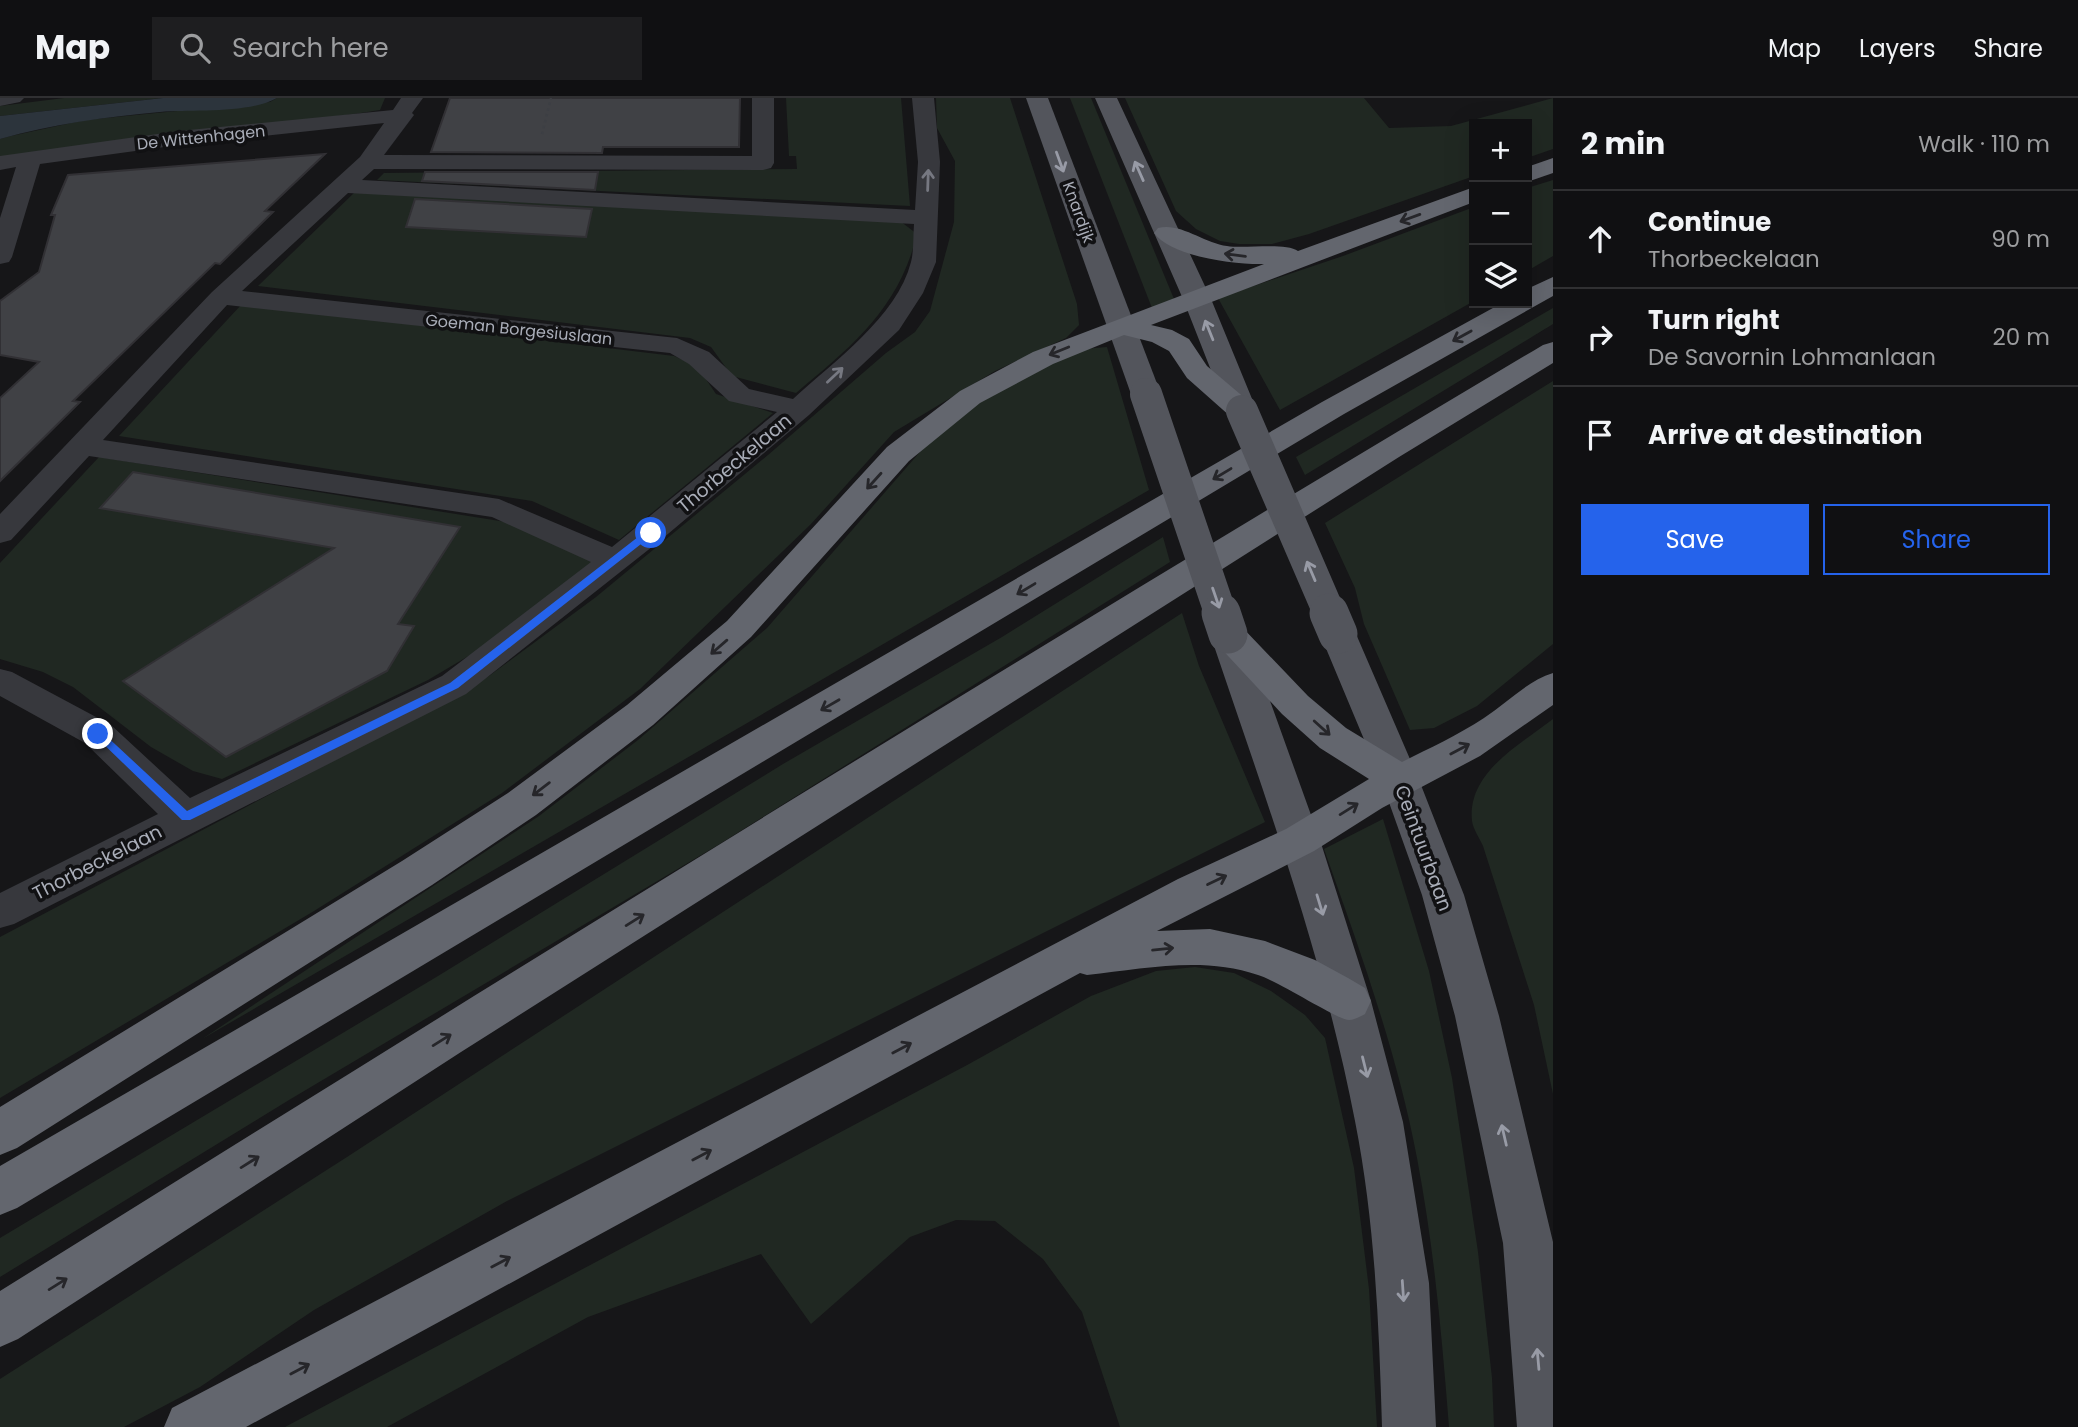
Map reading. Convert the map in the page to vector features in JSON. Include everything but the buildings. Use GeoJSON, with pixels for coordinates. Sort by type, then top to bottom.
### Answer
{"type":"FeatureCollection","features":[{"type":"Feature","properties":{"kind":"highway"},"geometry":{"type":"LineString","coordinates":[[1532,173],[1553,165]]}},
{"type":"Feature","properties":{"kind":"highway"},"geometry":{"type":"LineString","coordinates":[[0,1133],[236,987],[522,804],[640,715],[738,629],[898,454],[970,397],[1043,358],[1122,326],[1469,196]]}},
{"type":"Feature","properties":{"kind":"highway"},"geometry":{"type":"LineString","coordinates":[[1167,233],[1191,246],[1240,256],[1277,256],[1327,249]]}},
{"type":"Feature","properties":{"kind":"highway"},"geometry":{"type":"LineString","coordinates":[[1532,297],[1553,285]]}},
{"type":"Feature","properties":{"kind":"highway"},"geometry":{"type":"LineString","coordinates":[[0,1192],[1321,415],[1512,308]]}},
{"type":"Feature","properties":{"kind":"highway"},"geometry":{"type":"LineString","coordinates":[[1122,326],[1162,336],[1209,366],[1242,411]]}},
{"type":"Feature","properties":{"kind":"highway"},"geometry":{"type":"LineString","coordinates":[[0,1321],[586,950],[1376,457],[1553,351]]}},
{"type":"Feature","properties":{"kind":"highway"},"geometry":{"type":"LineString","coordinates":[[191,1427],[1194,891],[1300,840],[1399,780],[1498,727],[1553,686]]}},
{"type":"Feature","properties":{"kind":"highway"},"geometry":{"type":"LineString","coordinates":[[1261,689],[1399,780]]}},
{"type":"Feature","properties":{"kind":"highway"},"geometry":{"type":"LineString","coordinates":[[1071,958],[1210,947],[1253,955],[1289,966],[1349,1001]]}},
{"type":"Feature","properties":{"kind":"main road","name":"Knardijk"},"geometry":{"type":"LineString","coordinates":[[1037,98],[1122,326]]}},
{"type":"Feature","properties":{"kind":"main road"},"geometry":{"type":"LineString","coordinates":[[1106,98],[1197,299],[1209,366]]}},
{"type":"Feature","properties":{"kind":"main road"},"geometry":{"type":"LineString","coordinates":[[1122,326],[1228,634],[1261,689],[1300,840],[1349,1001],[1379,1122],[1403,1283],[1409,1427]]}},
{"type":"Feature","properties":{"kind":"main road","name":"Ceintuurbaan"},"geometry":{"type":"LineString","coordinates":[[1242,411],[1399,780],[1450,919],[1477,1016],[1528,1242],[1544,1427]]}},
{"type":"Feature","properties":{"kind":"street"},"geometry":{"type":"LineString","coordinates":[[0,100],[13,98]]}},
{"type":"Feature","properties":{"kind":"street"},"geometry":{"type":"LineString","coordinates":[[368,162],[762,163],[763,98]]}},
{"type":"Feature","properties":{"kind":"street","name":"Thorbeckelaan"},"geometry":{"type":"LineString","coordinates":[[0,912],[454,685],[614,560],[799,409],[890,324],[910,293],[924,262],[929,162],[923,98]]}},
{"type":"Feature","properties":{"kind":"street"},"geometry":{"type":"LineString","coordinates":[[0,533],[221,297],[368,162],[407,106]]}},
{"type":"Feature","properties":{"kind":"street","name":"De Wittenhagen"},"geometry":{"type":"LineString","coordinates":[[0,163],[407,106]]}},
{"type":"Feature","properties":{"kind":"street"},"geometry":{"type":"LineString","coordinates":[[0,257],[32,158]]}},
{"type":"Feature","properties":{"kind":"street"},"geometry":{"type":"LineString","coordinates":[[342,186],[927,218]]}},
{"type":"Feature","properties":{"kind":"street","name":"Goeman Borgesiuslaan"},"geometry":{"type":"LineString","coordinates":[[221,297],[677,346],[699,358],[739,395],[799,409]]}},
{"type":"Feature","properties":{"kind":"street"},"geometry":{"type":"LineString","coordinates":[[82,446],[499,509],[614,560]]}},
{"type":"Feature","properties":{"kind":"street"},"geometry":{"type":"LineString","coordinates":[[0,681],[98,734],[186,817]]}},
{"type":"Feature","properties":{"kind":"shaded area"},"geometry":{"type":"Polygon","coordinates":[[[64,98],[163,98],[0,116],[0,106],[64,98]]]}},
{"type":"Feature","properties":{"kind":"shaded area"},"geometry":{"type":"Polygon","coordinates":[[[163,98],[277,98],[236,109],[160,112],[79,122],[0,139],[0,116],[163,98]]]}},
{"type":"Feature","properties":{"kind":"shaded area"},"geometry":{"type":"Polygon","coordinates":[[[277,98],[385,98],[380,110],[0,159],[0,139],[11,136],[85,120],[270,102],[277,98]]]}},
{"type":"Feature","properties":{"kind":"shaded area"},"geometry":{"type":"Polygon","coordinates":[[[786,98],[901,98],[910,206],[377,180],[384,173],[797,169],[796,156],[789,156],[786,98]]]}},
{"type":"Feature","properties":{"kind":"shaded area"},"geometry":{"type":"Polygon","coordinates":[[[936,98],[1010,98],[1077,304],[1079,325],[1066,338],[995,371],[894,432],[811,524],[640,689],[502,793],[314,911],[0,1098],[0,937],[489,676],[596,597],[886,353],[915,332],[930,311],[954,222],[955,161],[937,128],[936,98]]]}},
{"type":"Feature","properties":{"kind":"shaded area"},"geometry":{"type":"Polygon","coordinates":[[[1070,98],[1091,98],[1174,299],[1152,308],[1070,98]]]}},
{"type":"Feature","properties":{"kind":"shaded area"},"geometry":{"type":"Polygon","coordinates":[[[1125,98],[1364,98],[1389,128],[1451,126],[1469,121],[1469,178],[1309,234],[1272,244],[1220,241],[1196,229],[1176,211],[1125,98]]]}},
{"type":"Feature","properties":{"kind":"shaded area"},"geometry":{"type":"Polygon","coordinates":[[[1553,98],[1553,149],[1532,156],[1532,119],[1476,119],[1553,98]]]}},
{"type":"Feature","properties":{"kind":"shaded area"},"geometry":{"type":"Polygon","coordinates":[[[1553,180],[1553,256],[1532,268],[1532,245],[1532,186],[1553,180]]]}},
{"type":"Feature","properties":{"kind":"shaded area"},"geometry":{"type":"Polygon","coordinates":[[[355,192],[900,221],[917,234],[909,260],[886,305],[854,342],[796,393],[732,376],[711,347],[690,338],[258,286],[355,192]]]}},
{"type":"Feature","properties":{"kind":"shaded area"},"geometry":{"type":"Polygon","coordinates":[[[1469,209],[1469,304],[1280,410],[1218,298],[1343,256],[1469,209]]]}},
{"type":"Feature","properties":{"kind":"shaded area"},"geometry":{"type":"Polygon","coordinates":[[[242,304],[674,356],[697,366],[716,394],[773,413],[619,540],[532,501],[119,436],[242,304]]]}},
{"type":"Feature","properties":{"kind":"shaded area"},"geometry":{"type":"Polygon","coordinates":[[[1553,308],[1553,324],[1305,475],[1296,457],[1553,308]]]}},
{"type":"Feature","properties":{"kind":"shaded area"},"geometry":{"type":"Polygon","coordinates":[[[1107,347],[1149,490],[202,1039],[539,816],[638,740],[767,628],[926,445],[982,400],[1033,370],[1083,349],[1107,347]]]}},
{"type":"Feature","properties":{"kind":"shaded area"},"geometry":{"type":"Polygon","coordinates":[[[1553,381],[1553,644],[1477,706],[1434,728],[1410,730],[1364,624],[1355,588],[1325,523],[1553,381]]]}},
{"type":"Feature","properties":{"kind":"shaded area"},"geometry":{"type":"Polygon","coordinates":[[[99,457],[506,522],[595,561],[492,642],[428,680],[222,779],[193,771],[151,747],[73,687],[43,672],[0,659],[0,563],[99,457]]]}},
{"type":"Feature","properties":{"kind":"shaded area"},"geometry":{"type":"Polygon","coordinates":[[[1163,537],[1170,562],[718,845],[289,1100],[0,1277],[0,1238],[438,976],[783,764],[1002,637],[1163,537]]]}},
{"type":"Feature","properties":{"kind":"shaded area"},"geometry":{"type":"Polygon","coordinates":[[[1182,613],[1199,666],[1265,822],[507,1201],[314,1310],[200,1387],[124,1427],[0,1427],[0,1379],[347,1157],[1182,613]]]}},
{"type":"Feature","properties":{"kind":"shaded area"},"geometry":{"type":"Polygon","coordinates":[[[1553,719],[1553,1094],[1534,1005],[1483,846],[1472,821],[1478,788],[1487,774],[1512,749],[1553,719]]]}},
{"type":"Feature","properties":{"kind":"shaded area"},"geometry":{"type":"Polygon","coordinates":[[[1383,819],[1429,971],[1452,1078],[1478,1252],[1492,1378],[1494,1427],[1449,1427],[1433,1258],[1409,1118],[1376,1002],[1324,849],[1383,819]]]}},
{"type":"Feature","properties":{"kind":"shaded area"},"geometry":{"type":"Polygon","coordinates":[[[1195,967],[1234,973],[1271,991],[1305,1015],[1325,1038],[1354,1168],[1369,1289],[1377,1427],[1120,1427],[1082,1312],[1043,1259],[995,1221],[956,1220],[910,1237],[811,1324],[761,1254],[588,1317],[387,1427],[285,1427],[969,1064],[1091,996],[1156,971],[1195,967]]]}},
{"type":"Feature","properties":{"kind":"route"},"geometry":{"type":"LineString","coordinates":[[98,734],[186,817],[454,685],[651,533]]}}]}
